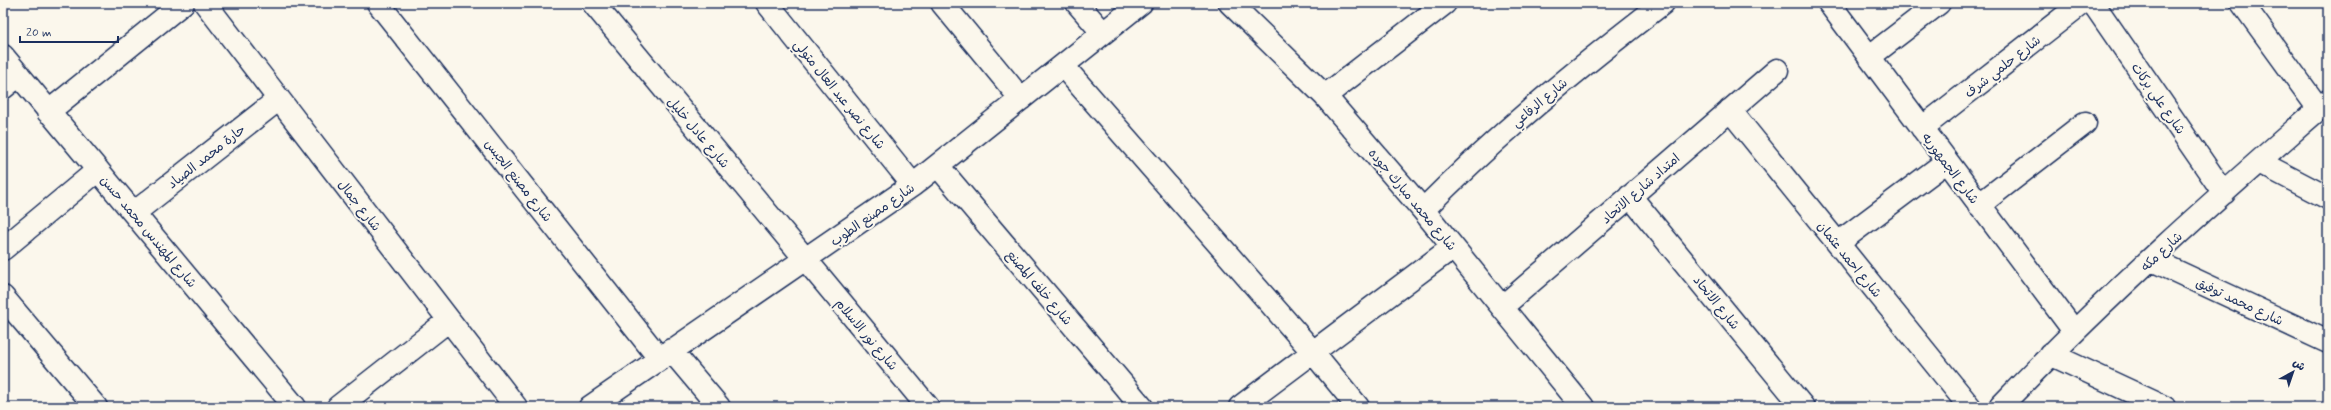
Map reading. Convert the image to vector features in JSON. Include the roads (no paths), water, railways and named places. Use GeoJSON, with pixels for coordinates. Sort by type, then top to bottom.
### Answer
{"type":"FeatureCollection","features":[{"type":"Feature","properties":{"kind":"street"},"geometry":{"type":"LineString","coordinates":[[48,112],[183,3]]}},
{"type":"Feature","properties":{"kind":"street","name":"شارع جمال"},"geometry":{"type":"LineString","coordinates":[[205,3],[516,407]]}},
{"type":"Feature","properties":{"kind":"street","name":"شارع مصنع الجبس"},"geometry":{"type":"LineString","coordinates":[[378,3],[665,354],[719,407]]}},
{"type":"Feature","properties":{"kind":"street","name":"شارع عادل خليل"},"geometry":{"type":"LineString","coordinates":[[593,3],[806,260]]}},
{"type":"Feature","properties":{"kind":"street","name":"شارع نصر عبد العال متولي"},"geometry":{"type":"LineString","coordinates":[[767,3],[913,185]]}},
{"type":"Feature","properties":{"kind":"street"},"geometry":{"type":"LineString","coordinates":[[942,3],[1021,99]]}},
{"type":"Feature","properties":{"kind":"street"},"geometry":{"type":"LineString","coordinates":[[1077,3],[1102,33]]}},
{"type":"Feature","properties":{"kind":"street","name":"شارع مصنع الطوب"},"geometry":{"type":"LineString","coordinates":[[590,407],[665,354],[806,260],[913,185],[1141,3]]}},
{"type":"Feature","properties":{"kind":"street","name":"شارع محمد مبارك جوده"},"geometry":{"type":"LineString","coordinates":[[1230,3],[1325,96],[1423,210],[1583,407]]}},
{"type":"Feature","properties":{"kind":"street"},"geometry":{"type":"LineString","coordinates":[[1325,96],[1445,3]]}},
{"type":"Feature","properties":{"kind":"street","name":"شارع الرفاعي"},"geometry":{"type":"LineString","coordinates":[[1423,210],[1491,143],[1550,91],[1663,3]]}},
{"type":"Feature","properties":{"kind":"street","name":"شارع الجمهوريه"},"geometry":{"type":"LineString","coordinates":[[1829,3],[1978,205],[2074,331]]}},
{"type":"Feature","properties":{"kind":"street"},"geometry":{"type":"LineString","coordinates":[[1869,57],[1938,3]]}},
{"type":"Feature","properties":{"kind":"street","name":"شارع حلمي شرف"},"geometry":{"type":"LineString","coordinates":[[1922,128],[2082,3]]}},
{"type":"Feature","properties":{"kind":"street","name":"شارع علي بركات"},"geometry":{"type":"LineString","coordinates":[[2093,3],[2224,193]]}},
{"type":"Feature","properties":{"kind":"street"},"geometry":{"type":"LineString","coordinates":[[2242,3],[2323,105]]}},
{"type":"Feature","properties":{"kind":"street","name":"شارع المهندس محمد حسن"},"geometry":{"type":"LineString","coordinates":[[3,56],[11,82],[48,112],[134,213],[294,407]]}},
{"type":"Feature","properties":{"kind":"street"},"geometry":{"type":"LineString","coordinates":[[1063,66],[1312,351],[1358,407]]}},
{"type":"Feature","properties":{"kind":"street","name":"امتداد شارع الاتحاد"},"geometry":{"type":"LineString","coordinates":[[1502,307],[1777,70]]}},
{"type":"Feature","properties":{"kind":"street","name":"حارة محمد الصياد"},"geometry":{"type":"LineString","coordinates":[[134,213],[279,99]]}},
{"type":"Feature","properties":{"kind":"street","name":"شارع مكه"},"geometry":{"type":"LineString","coordinates":[[2000,407],[2074,331],[2224,193],[2323,105]]}},
{"type":"Feature","properties":{"kind":"street","name":"شارع احمد عثمان"},"geometry":{"type":"LineString","coordinates":[[1730,110],[1970,407]]}},
{"type":"Feature","properties":{"kind":"street"},"geometry":{"type":"LineString","coordinates":[[1978,205],[2085,123]]}},
{"type":"Feature","properties":{"kind":"street"},"geometry":{"type":"LineString","coordinates":[[1838,243],[1946,162]]}},
{"type":"Feature","properties":{"kind":"street"},"geometry":{"type":"LineString","coordinates":[[2259,162],[2328,198]]}},
{"type":"Feature","properties":{"kind":"street","name":"شارع خلف المصنع"},"geometry":{"type":"LineString","coordinates":[[938,166],[1142,407]]}},
{"type":"Feature","properties":{"kind":"street"},"geometry":{"type":"LineString","coordinates":[[3,249],[98,170]]}},
{"type":"Feature","properties":{"kind":"street","name":"شارع الاتحاد"},"geometry":{"type":"LineString","coordinates":[[1630,196],[1803,407]]}},
{"type":"Feature","properties":{"kind":"street"},"geometry":{"type":"LineString","coordinates":[[1240,407],[1312,351],[1453,247]]}},
{"type":"Feature","properties":{"kind":"street","name":"شارع نور الاسلام"},"geometry":{"type":"LineString","coordinates":[[806,260],[928,407]]}},
{"type":"Feature","properties":{"kind":"street","name":"شارع محمد توفيق"},"geometry":{"type":"LineString","coordinates":[[2152,260],[2328,342]]}},
{"type":"Feature","properties":{"kind":"street"},"geometry":{"type":"LineString","coordinates":[[3,297],[96,407]]}},
{"type":"Feature","properties":{"kind":"street"},"geometry":{"type":"LineString","coordinates":[[338,407],[449,320]]}},
{"type":"Feature","properties":{"kind":"street"},"geometry":{"type":"LineString","coordinates":[[2050,354],[2164,407]]}}]}
